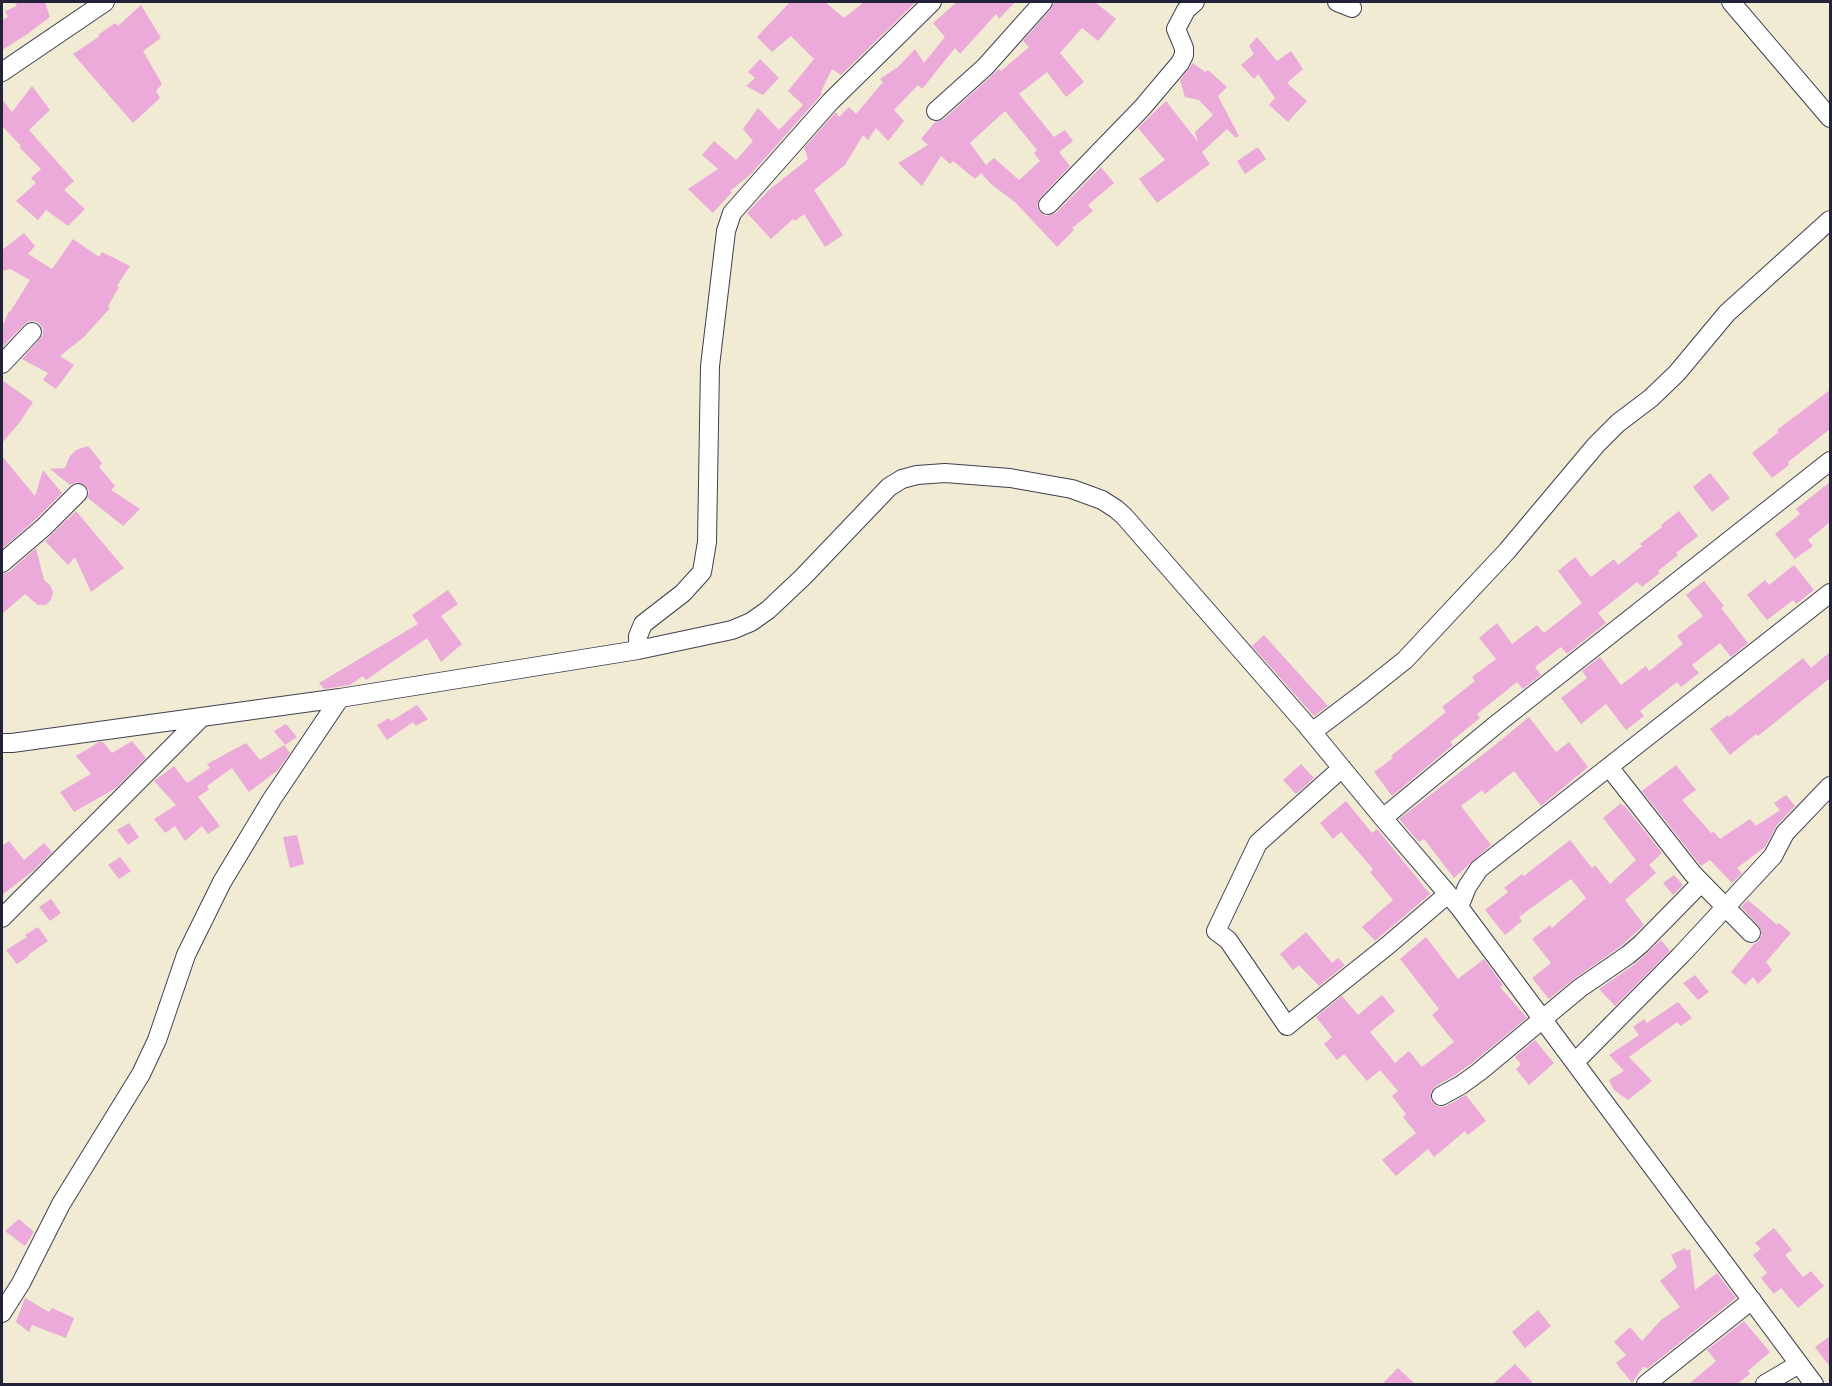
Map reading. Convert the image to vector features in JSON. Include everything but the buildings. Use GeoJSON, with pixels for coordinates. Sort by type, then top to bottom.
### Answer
{"type":"FeatureCollection","features":[{"type":"Feature","properties":{"kind":"street"},"geometry":{"type":"LineString","coordinates":[[2,72],[105,2]]}},
{"type":"Feature","properties":{"kind":"street"},"geometry":{"type":"LineString","coordinates":[[638,650],[638,636],[644,624],[683,593],[702,572],[707,543],[710,366],[726,231],[732,213],[831,101],[932,2]]}},
{"type":"Feature","properties":{"kind":"street"},"geometry":{"type":"LineString","coordinates":[[936,111],[985,67],[1043,2]]}},
{"type":"Feature","properties":{"kind":"street"},"geometry":{"type":"LineString","coordinates":[[1048,205],[1142,108],[1180,63],[1184,55],[1184,48],[1176,29],[1179,20],[1192,2]]}},
{"type":"Feature","properties":{"kind":"street"},"geometry":{"type":"LineString","coordinates":[[1731,2],[1830,118]]}},
{"type":"Feature","properties":{"kind":"street"},"geometry":{"type":"LineString","coordinates":[[1312,732],[1405,660],[1507,551],[1618,423],[1651,398],[1677,373],[1727,313],[1830,220]]}},
{"type":"Feature","properties":{"kind":"street"},"geometry":{"type":"LineString","coordinates":[[2,364],[32,332]]}},
{"type":"Feature","properties":{"kind":"street"},"geometry":{"type":"LineString","coordinates":[[1383,818],[1498,723],[1830,461]]}},
{"type":"Feature","properties":{"kind":"street"},"geometry":{"type":"LineString","coordinates":[[2,743],[340,698],[638,650],[732,630],[751,622],[768,610],[889,487],[902,479],[945,472],[1010,478],[1072,489],[1109,504],[1156,552],[1312,732],[1453,900],[1814,1384]]}},
{"type":"Feature","properties":{"kind":"street"},"geometry":{"type":"LineString","coordinates":[[2,563],[38,533],[78,493]]}},
{"type":"Feature","properties":{"kind":"street"},"geometry":{"type":"LineString","coordinates":[[1346,774],[1258,843],[1216,931],[1225,938],[1287,1026],[1386,946],[1453,900],[1467,887],[1479,870],[1830,593]]}},
{"type":"Feature","properties":{"kind":"street"},"geometry":{"type":"LineString","coordinates":[[2,1313],[21,1283],[61,1204],[141,1074],[157,1040],[186,955],[222,882],[272,799],[340,698]]}},
{"type":"Feature","properties":{"kind":"street"},"geometry":{"type":"LineString","coordinates":[[2,918],[202,717]]}},
{"type":"Feature","properties":{"kind":"street"},"geometry":{"type":"LineString","coordinates":[[1609,767],[1701,883],[1751,933]]}},
{"type":"Feature","properties":{"kind":"street"},"geometry":{"type":"LineString","coordinates":[[1575,1062],[1681,955],[1773,856],[1785,833],[1830,786]]}},
{"type":"Feature","properties":{"kind":"street"},"geometry":{"type":"LineString","coordinates":[[1441,1096],[1479,1072],[1580,988],[1641,944],[1701,883]]}},
{"type":"Feature","properties":{"kind":"street"},"geometry":{"type":"LineString","coordinates":[[1646,1384],[1752,1300]]}},
{"type":"Feature","properties":{"kind":"street"},"geometry":{"type":"LineString","coordinates":[[1765,1384],[1799,1364]]}}]}
